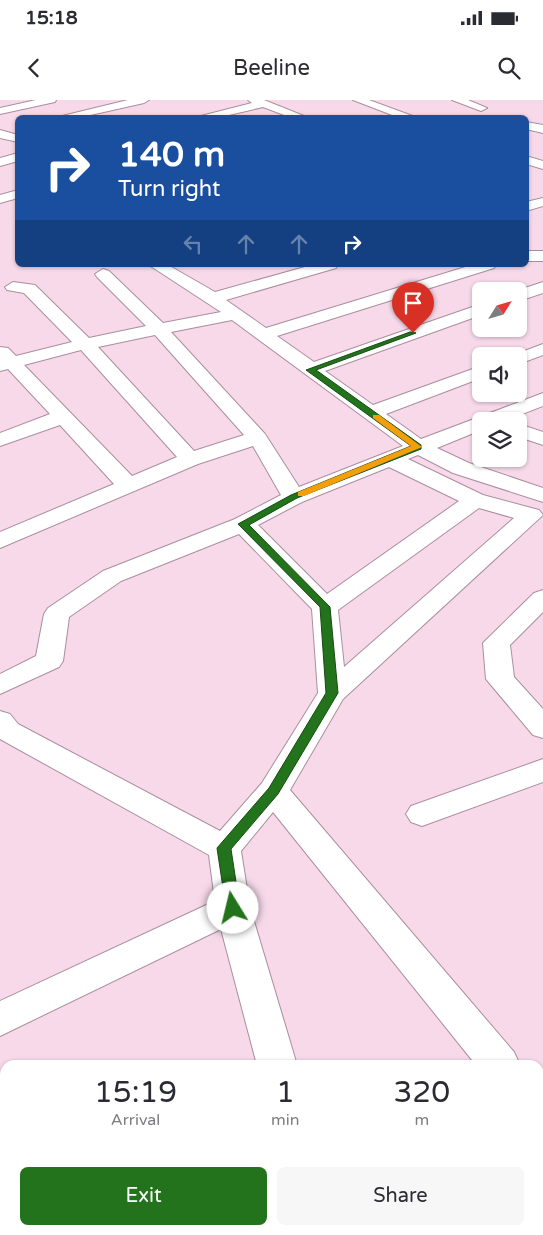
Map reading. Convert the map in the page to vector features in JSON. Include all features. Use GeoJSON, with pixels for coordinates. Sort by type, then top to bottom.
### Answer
{"type":"FeatureCollection","features":[{"type":"Feature","properties":{"kind":"street"},"geometry":{"type":"LineString","coordinates":[[11,100],[25,106]]}},
{"type":"Feature","properties":{"kind":"street"},"geometry":{"type":"LineString","coordinates":[[0,110],[51,100]]}},
{"type":"Feature","properties":{"kind":"street"},"geometry":{"type":"LineString","coordinates":[[74,115],[144,100]]}},
{"type":"Feature","properties":{"kind":"street"},"geometry":{"type":"LineString","coordinates":[[358,100],[404,115]]}},
{"type":"Feature","properties":{"kind":"street"},"geometry":{"type":"LineString","coordinates":[[457,100],[481,108]]}},
{"type":"Feature","properties":{"kind":"street"},"geometry":{"type":"LineString","coordinates":[[208,115],[257,101],[296,115]]}},
{"type":"Feature","properties":{"kind":"street"},"geometry":{"type":"LineString","coordinates":[[103,109],[118,115]]}},
{"type":"Feature","properties":{"kind":"street"},"geometry":{"type":"LineString","coordinates":[[0,129],[15,126]]}},
{"type":"Feature","properties":{"kind":"street"},"geometry":{"type":"LineString","coordinates":[[529,126],[543,129]]}},
{"type":"Feature","properties":{"kind":"street"},"geometry":{"type":"LineString","coordinates":[[0,134],[15,138]]}},
{"type":"Feature","properties":{"kind":"street"},"geometry":{"type":"LineString","coordinates":[[0,162],[15,158]]}},
{"type":"Feature","properties":{"kind":"street"},"geometry":{"type":"LineString","coordinates":[[529,161],[543,165]]}},
{"type":"Feature","properties":{"kind":"street"},"geometry":{"type":"LineString","coordinates":[[0,199],[15,195]]}},
{"type":"Feature","properties":{"kind":"street"},"geometry":{"type":"LineString","coordinates":[[529,256],[543,256]]}},
{"type":"Feature","properties":{"kind":"street"},"geometry":{"type":"LineString","coordinates":[[160,267],[213,298],[418,447],[462,468],[543,495]]}},
{"type":"Feature","properties":{"kind":"street"},"geometry":{"type":"LineString","coordinates":[[213,298],[319,267]]}},
{"type":"Feature","properties":{"kind":"street"},"geometry":{"type":"LineString","coordinates":[[262,335],[482,267]]}},
{"type":"Feature","properties":{"kind":"street"},"geometry":{"type":"LineString","coordinates":[[103,274],[159,329],[258,438],[294,496]]}},
{"type":"Feature","properties":{"kind":"street"},"geometry":{"type":"LineString","coordinates":[[528,293],[543,287]]}},
{"type":"Feature","properties":{"kind":"street"},"geometry":{"type":"LineString","coordinates":[[10,292],[29,288],[85,344],[190,459]]}},
{"type":"Feature","properties":{"kind":"street"},"geometry":{"type":"LineString","coordinates":[[310,370],[472,312]]}},
{"type":"Feature","properties":{"kind":"street"},"geometry":{"type":"LineString","coordinates":[[4,359],[234,314]]}},
{"type":"Feature","properties":{"kind":"street"},"geometry":{"type":"LineString","coordinates":[[527,355],[543,348]]}},
{"type":"Feature","properties":{"kind":"street"},"geometry":{"type":"LineString","coordinates":[[4,359],[64,416],[128,485]]}},
{"type":"Feature","properties":{"kind":"street"},"geometry":{"type":"LineString","coordinates":[[371,413],[472,375]]}},
{"type":"Feature","properties":{"kind":"street"},"geometry":{"type":"LineString","coordinates":[[511,412],[543,399]]}},
{"type":"Feature","properties":{"kind":"street"},"geometry":{"type":"LineString","coordinates":[[0,440],[64,416]]}},
{"type":"Feature","properties":{"kind":"street"},"geometry":{"type":"LineString","coordinates":[[0,685],[50,661],[57,614],[112,576],[243,524],[294,496],[472,427]]}},
{"type":"Feature","properties":{"kind":"street"},"geometry":{"type":"LineString","coordinates":[[527,433],[543,439]]}},
{"type":"Feature","properties":{"kind":"street"},"geometry":{"type":"LineString","coordinates":[[0,541],[190,459],[258,438]]}},
{"type":"Feature","properties":{"kind":"street"},"geometry":{"type":"LineString","coordinates":[[276,1060],[233,908],[224,848],[274,791],[332,693],[531,515],[476,500],[390,459]]}},
{"type":"Feature","properties":{"kind":"street"},"geometry":{"type":"LineString","coordinates":[[325,607],[476,500]]}},
{"type":"Feature","properties":{"kind":"street"},"geometry":{"type":"LineString","coordinates":[[243,524],[325,607],[332,693]]}},
{"type":"Feature","properties":{"kind":"street"},"geometry":{"type":"LineString","coordinates":[[543,598],[496,643],[500,679],[543,728]]}},
{"type":"Feature","properties":{"kind":"street"},"geometry":{"type":"LineString","coordinates":[[0,721],[8,731],[224,848]]}},
{"type":"Feature","properties":{"kind":"street"},"geometry":{"type":"LineString","coordinates":[[422,814],[543,770]]}},
{"type":"Feature","properties":{"kind":"street"},"geometry":{"type":"LineString","coordinates":[[274,791],[496,1060]]}},
{"type":"Feature","properties":{"kind":"street"},"geometry":{"type":"LineString","coordinates":[[0,1019],[233,908]]}},
{"type":"Feature","properties":{"kind":"slow traffic"},"geometry":{"type":"LineString","coordinates":[[301,494],[418,447],[376,416]]}},
{"type":"Feature","properties":{"kind":"route"},"geometry":{"type":"LineString","coordinates":[[233,908],[224,848],[274,791],[332,693],[325,607],[243,524],[294,496],[418,447],[310,370],[413,333]]}}]}
